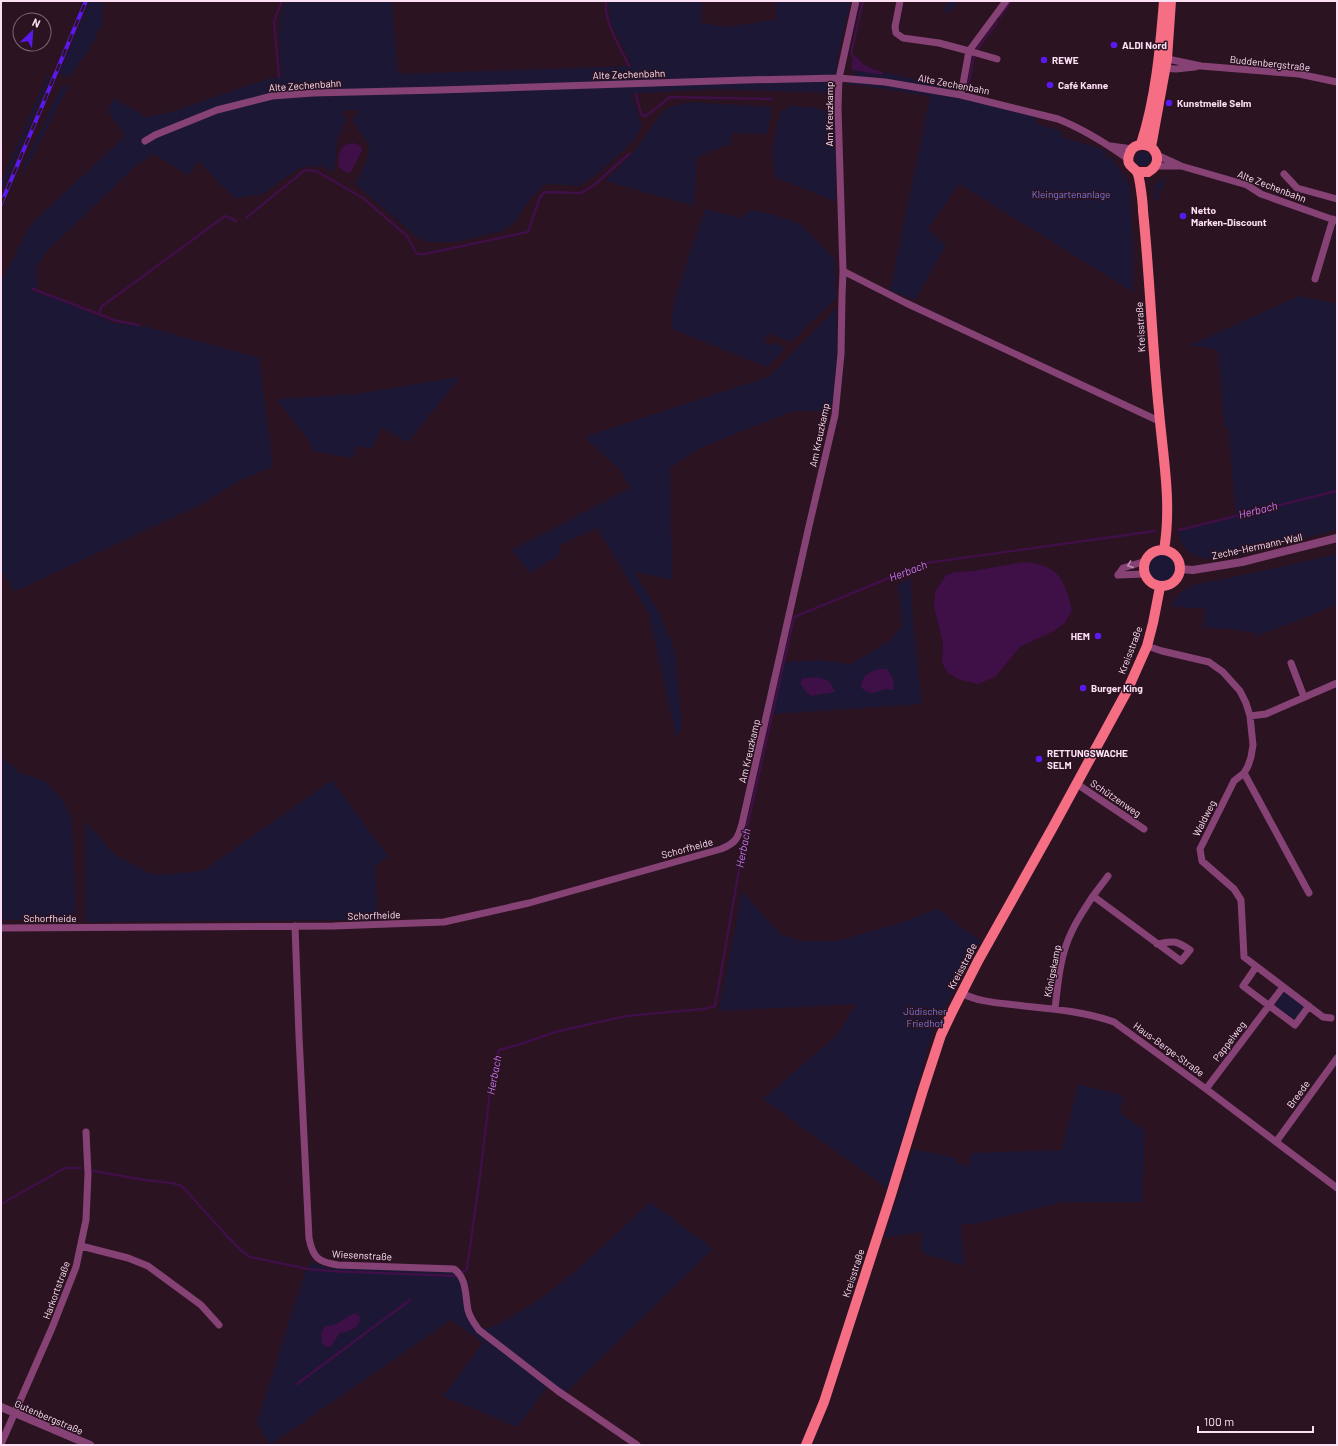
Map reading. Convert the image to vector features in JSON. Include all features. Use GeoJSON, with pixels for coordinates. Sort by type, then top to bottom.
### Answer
{"type":"FeatureCollection","features":[{"type":"Feature","properties":{"kind":"main road","name":"Kreisstraße"},"geometry":{"type":"LineString","coordinates":[[1162,63],[1164,1]]}},
{"type":"Feature","properties":{"kind":"main road","name":"Kreisstraße"},"geometry":{"type":"LineString","coordinates":[[1164,550],[1168,506],[1154,365],[1150,284],[1142,199],[1137,172],[1131,167],[1128,159],[1145,149],[1162,63],[1171,1]]}},
{"type":"Feature","properties":{"kind":"main road","name":"Kreisstraße"},"geometry":{"type":"LineString","coordinates":[[1142,199],[1152,169],[1157,162],[1145,149]]}},
{"type":"Feature","properties":{"kind":"main road"},"geometry":{"type":"LineString","coordinates":[[1137,172],[1152,169]]}},
{"type":"Feature","properties":{"kind":"main road"},"geometry":{"type":"LineString","coordinates":[[1164,550],[1169,551],[1176,556],[1180,564],[1180,569],[1179,576],[1171,585],[1160,587],[1148,580],[1144,568],[1146,561],[1152,552],[1164,550]]}},
{"type":"Feature","properties":{"kind":"main road","name":"Kreisstraße"},"geometry":{"type":"LineString","coordinates":[[806,1445],[824,1402],[941,1035],[961,993],[1127,691],[1147,646],[1160,587]]}},
{"type":"Feature","properties":{"kind":"street","name":"Am Kreuzkamp"},"geometry":{"type":"LineString","coordinates":[[735,841],[742,824],[835,415],[841,354],[843,271],[838,108],[839,78],[856,1]]}},
{"type":"Feature","properties":{"kind":"street"},"geometry":{"type":"LineString","coordinates":[[900,1],[895,27],[896,33],[903,38],[938,43],[996,59]]}},
{"type":"Feature","properties":{"kind":"street"},"geometry":{"type":"LineString","coordinates":[[961,95],[969,51],[1006,1]]}},
{"type":"Feature","properties":{"kind":"street","name":"Buddenbergstraße"},"geometry":{"type":"LineString","coordinates":[[1162,63],[1299,74],[1337,82]]}},
{"type":"Feature","properties":{"kind":"street","name":"Alte Zechenbahn"},"geometry":{"type":"LineString","coordinates":[[145,141],[155,135],[217,110],[272,96],[313,93],[839,78],[897,84],[961,95],[1058,119],[1071,124],[1111,146],[1128,159]]}},
{"type":"Feature","properties":{"kind":"street","name":"Alte Zechenbahn"},"geometry":{"type":"LineString","coordinates":[[1111,146],[1145,149],[1181,166],[1247,186],[1261,194],[1335,220],[1315,279]]}},
{"type":"Feature","properties":{"kind":"street","name":"Alte Zechenbahn"},"geometry":{"type":"LineString","coordinates":[[1152,169],[1181,166]]}},
{"type":"Feature","properties":{"kind":"street"},"geometry":{"type":"LineString","coordinates":[[1284,174],[1297,188],[1337,199]]}},
{"type":"Feature","properties":{"kind":"street"},"geometry":{"type":"LineString","coordinates":[[843,271],[906,303],[1160,421]]}},
{"type":"Feature","properties":{"kind":"street","name":"Zeche-Hermann-Wall"},"geometry":{"type":"LineString","coordinates":[[1180,569],[1193,570],[1242,562],[1337,538]]}},
{"type":"Feature","properties":{"kind":"street"},"geometry":{"type":"LineString","coordinates":[[1145,574],[1118,575],[1123,568],[1146,561]]}},
{"type":"Feature","properties":{"kind":"street","name":"Waldweg"},"geometry":{"type":"LineString","coordinates":[[1147,646],[1209,662],[1223,672],[1240,691],[1246,703],[1250,716],[1253,745],[1252,757],[1244,773],[1234,781],[1200,849],[1202,861],[1234,889],[1241,900],[1244,957],[1256,968]]}},
{"type":"Feature","properties":{"kind":"street"},"geometry":{"type":"LineString","coordinates":[[1291,663],[1304,697]]}},
{"type":"Feature","properties":{"kind":"street"},"geometry":{"type":"LineString","coordinates":[[1250,716],[1266,714],[1337,683]]}},
{"type":"Feature","properties":{"kind":"street"},"geometry":{"type":"LineString","coordinates":[[1244,773],[1309,893]]}},
{"type":"Feature","properties":{"kind":"street","name":"Schützenweg"},"geometry":{"type":"LineString","coordinates":[[1077,784],[1144,829]]}},
{"type":"Feature","properties":{"kind":"street","name":"Schorfheide"},"geometry":{"type":"LineString","coordinates":[[1,928],[340,926],[444,922],[529,903],[713,851],[731,845],[735,841]]}},
{"type":"Feature","properties":{"kind":"street","name":"Königskamp"},"geometry":{"type":"LineString","coordinates":[[1055,1009],[1061,966],[1065,949],[1072,931],[1082,913],[1108,876]]}},
{"type":"Feature","properties":{"kind":"street"},"geometry":{"type":"LineString","coordinates":[[1094,896],[1157,944]]}},
{"type":"Feature","properties":{"kind":"street","name":"Wiesenstraße"},"geometry":{"type":"LineString","coordinates":[[295,926],[308,1226],[312,1253],[316,1258],[322,1261],[338,1265],[454,1269],[464,1280],[468,1311],[471,1319],[479,1330],[558,1391],[637,1445]]}},
{"type":"Feature","properties":{"kind":"street"},"geometry":{"type":"LineString","coordinates":[[1310,1006],[1295,1025],[1243,986],[1256,968],[1310,1006],[1323,1017],[1331,1018]]}},
{"type":"Feature","properties":{"kind":"street","name":"Pappelweg"},"geometry":{"type":"LineString","coordinates":[[1206,1089],[1282,987]]}},
{"type":"Feature","properties":{"kind":"street","name":"Haus-Berge-Straße"},"geometry":{"type":"LineString","coordinates":[[961,993],[979,1000],[1055,1009],[1114,1022],[1337,1188]]}},
{"type":"Feature","properties":{"kind":"street","name":"Breede"},"geometry":{"type":"LineString","coordinates":[[1276,1142],[1337,1058]]}},
{"type":"Feature","properties":{"kind":"street","name":"Harkortstraße"},"geometry":{"type":"LineString","coordinates":[[1,1444],[68,1288],[81,1246],[86,1220],[88,1165],[86,1132]]}},
{"type":"Feature","properties":{"kind":"street"},"geometry":{"type":"LineString","coordinates":[[81,1246],[128,1258],[148,1266],[201,1306],[219,1325]]}},
{"type":"Feature","properties":{"kind":"street","name":"Gutenbergstraße"},"geometry":{"type":"LineString","coordinates":[[1,1407],[90,1445]]}},
{"type":"Feature","properties":{"kind":"green space"},"geometry":{"type":"Polygon","coordinates":[[[90,1],[103,1],[103,21],[92,45],[69,78],[59,73],[90,1]]]}},
{"type":"Feature","properties":{"kind":"green space"},"geometry":{"type":"Polygon","coordinates":[[[285,1],[392,1],[398,74],[632,66],[611,23],[608,1],[703,1],[701,22],[724,27],[776,20],[776,1],[850,1],[838,56],[834,93],[712,89],[631,94],[642,126],[636,138],[600,172],[579,186],[546,184],[532,197],[513,224],[503,231],[456,242],[428,242],[417,237],[355,184],[369,153],[365,139],[353,122],[358,110],[342,111],[346,120],[337,141],[334,172],[321,166],[301,167],[261,195],[234,198],[198,161],[188,175],[154,154],[137,165],[47,251],[36,269],[39,285],[31,291],[59,300],[114,323],[148,327],[259,358],[273,467],[241,480],[204,503],[14,592],[1,569],[1,281],[31,224],[125,136],[107,109],[115,99],[146,117],[168,113],[255,83],[276,77],[282,77],[279,29],[285,1]]]}},
{"type":"Feature","properties":{"kind":"green space"},"geometry":{"type":"Polygon","coordinates":[[[947,1],[958,1],[949,13],[944,11],[947,1]]]}},
{"type":"Feature","properties":{"kind":"green space"},"geometry":{"type":"Polygon","coordinates":[[[855,70],[882,75],[883,72],[957,89],[957,92],[854,76],[855,70]]]}},
{"type":"Feature","properties":{"kind":"green space"},"geometry":{"type":"Polygon","coordinates":[[[48,74],[50,78],[1,193],[1,182],[48,74]]]}},
{"type":"Feature","properties":{"kind":"green space","name":"Kleingartenanlage"},"geometry":{"type":"Polygon","coordinates":[[[853,82],[906,88],[962,98],[1037,117],[1035,123],[1063,132],[1062,137],[1107,151],[1105,156],[1111,158],[1113,156],[1116,164],[1130,185],[1133,245],[1133,292],[959,184],[928,229],[946,245],[915,300],[890,291],[930,96],[857,85],[844,85],[853,82]]]}},
{"type":"Feature","properties":{"kind":"green space"},"geometry":{"type":"Polygon","coordinates":[[[62,85],[68,87],[21,179],[25,163],[62,85]]]}},
{"type":"Feature","properties":{"kind":"green space"},"geometry":{"type":"Polygon","coordinates":[[[689,102],[772,107],[767,134],[732,133],[730,144],[697,157],[694,206],[605,181],[632,154],[664,110],[689,102]]]}},
{"type":"Feature","properties":{"kind":"green space"},"geometry":{"type":"Polygon","coordinates":[[[790,106],[821,109],[831,115],[835,120],[836,202],[775,177],[772,150],[780,112],[790,106]]]}},
{"type":"Feature","properties":{"kind":"green space"},"geometry":{"type":"Polygon","coordinates":[[[1143,151],[1148,153],[1151,158],[1150,163],[1144,166],[1138,165],[1135,159],[1138,153],[1143,151]]]}},
{"type":"Feature","properties":{"kind":"green space"},"geometry":{"type":"Polygon","coordinates":[[[1165,176],[1163,190],[1159,190],[1159,199],[1153,199],[1155,184],[1165,176]]]}},
{"type":"Feature","properties":{"kind":"green space"},"geometry":{"type":"Polygon","coordinates":[[[705,209],[740,218],[751,210],[769,213],[800,224],[835,259],[836,298],[791,342],[767,333],[764,343],[770,345],[773,342],[786,348],[767,367],[672,329],[673,306],[705,209]]]}},
{"type":"Feature","properties":{"kind":"green space"},"geometry":{"type":"Polygon","coordinates":[[[1299,296],[1337,304],[1337,530],[1230,557],[1212,559],[1197,556],[1190,553],[1185,548],[1178,532],[1236,517],[1228,428],[1225,428],[1224,425],[1218,350],[1190,345],[1299,296]]]}},
{"type":"Feature","properties":{"kind":"green space"},"geometry":{"type":"Polygon","coordinates":[[[836,308],[837,352],[832,411],[793,411],[700,448],[670,468],[672,580],[635,572],[658,611],[675,651],[682,727],[676,737],[649,614],[597,528],[558,546],[562,554],[529,573],[512,550],[630,488],[621,471],[584,437],[768,377],[836,308]]]}},
{"type":"Feature","properties":{"kind":"green space"},"geometry":{"type":"Polygon","coordinates":[[[460,377],[408,442],[381,428],[372,449],[356,446],[354,458],[312,451],[311,444],[276,399],[356,394],[460,377]]]}},
{"type":"Feature","properties":{"kind":"green space"},"geometry":{"type":"Polygon","coordinates":[[[1163,554],[1173,558],[1177,568],[1173,578],[1163,582],[1153,578],[1149,568],[1153,558],[1163,554]]]}},
{"type":"Feature","properties":{"kind":"green space"},"geometry":{"type":"Polygon","coordinates":[[[1337,554],[1337,604],[1256,637],[1255,632],[1202,627],[1206,609],[1170,606],[1179,594],[1189,587],[1337,554]]]}},
{"type":"Feature","properties":{"kind":"green space"},"geometry":{"type":"Polygon","coordinates":[[[911,578],[913,619],[922,704],[773,714],[784,662],[817,660],[851,664],[891,640],[902,625],[898,584],[911,578]]]}},
{"type":"Feature","properties":{"kind":"green space"},"geometry":{"type":"Polygon","coordinates":[[[1,757],[17,769],[18,774],[24,774],[43,780],[63,800],[72,821],[76,905],[72,919],[1,920],[1,757]]]}},
{"type":"Feature","properties":{"kind":"green space"},"geometry":{"type":"Polygon","coordinates":[[[332,780],[388,856],[375,866],[378,920],[85,922],[85,821],[115,855],[154,875],[203,871],[332,780]]]}},
{"type":"Feature","properties":{"kind":"green space","name":"Jüdischer Friedhof"},"geometry":{"type":"Polygon","coordinates":[[[742,891],[780,934],[801,941],[837,941],[897,924],[937,909],[981,941],[933,1031],[888,1189],[763,1099],[837,1035],[856,1004],[719,1011],[742,891]]]}},
{"type":"Feature","properties":{"kind":"green space"},"geometry":{"type":"Polygon","coordinates":[[[1283,993],[1303,1006],[1304,1009],[1296,1019],[1275,1006],[1283,993]]]}},
{"type":"Feature","properties":{"kind":"green space"},"geometry":{"type":"Polygon","coordinates":[[[1078,1084],[1125,1096],[1119,1112],[1145,1131],[1142,1202],[1062,1202],[980,1223],[961,1225],[964,1266],[921,1252],[921,1232],[884,1238],[913,1149],[956,1158],[957,1164],[970,1165],[971,1153],[1062,1150],[1078,1084]]]}},
{"type":"Feature","properties":{"kind":"green space"},"geometry":{"type":"Polygon","coordinates":[[[650,1202],[713,1249],[561,1397],[547,1387],[517,1427],[443,1396],[483,1343],[451,1320],[270,1445],[257,1423],[305,1272],[311,1262],[329,1268],[448,1270],[456,1275],[460,1281],[464,1307],[467,1315],[472,1322],[481,1328],[486,1329],[521,1311],[541,1298],[579,1268],[650,1202]]]}},
{"type":"Feature","properties":{"kind":"shaded area"},"geometry":{"type":"Polygon","coordinates":[[[856,56],[868,67],[883,72],[882,75],[853,70],[851,68],[853,57],[856,56]]]}},
{"type":"Feature","properties":{"kind":"shaded area"},"geometry":{"type":"Polygon","coordinates":[[[354,143],[361,146],[362,150],[351,172],[346,173],[338,166],[339,154],[344,145],[354,143]]]}},
{"type":"Feature","properties":{"kind":"shaded area"},"geometry":{"type":"Polygon","coordinates":[[[1024,562],[1045,566],[1052,570],[1063,582],[1072,610],[1065,623],[1054,631],[1020,647],[996,676],[979,684],[960,680],[948,673],[942,663],[943,644],[934,606],[935,592],[946,575],[955,572],[973,571],[1024,562]]]}},
{"type":"Feature","properties":{"kind":"shaded area"},"geometry":{"type":"Polygon","coordinates":[[[879,669],[887,669],[893,681],[893,690],[885,689],[870,693],[861,688],[862,680],[866,675],[879,669]]]}},
{"type":"Feature","properties":{"kind":"shaded area"},"geometry":{"type":"Polygon","coordinates":[[[817,677],[829,681],[835,692],[811,696],[806,692],[800,683],[803,678],[817,677]]]}},
{"type":"Feature","properties":{"kind":"shaded area"},"geometry":{"type":"Polygon","coordinates":[[[356,1313],[360,1317],[360,1321],[356,1327],[339,1334],[331,1346],[326,1347],[322,1344],[321,1333],[325,1326],[335,1325],[356,1313]]]}},
{"type":"Feature","properties":{"kind":"waterway"},"geometry":{"type":"LineString","coordinates":[[279,77],[274,21],[282,1]]}},
{"type":"Feature","properties":{"kind":"waterway"},"geometry":{"type":"LineString","coordinates":[[606,1],[607,18],[617,43],[629,66]]}},
{"type":"Feature","properties":{"kind":"waterway"},"geometry":{"type":"LineString","coordinates":[[853,57],[851,53],[863,1]]}},
{"type":"Feature","properties":{"kind":"waterway"},"geometry":{"type":"LineString","coordinates":[[1000,17],[1011,1]]}},
{"type":"Feature","properties":{"kind":"waterway"},"geometry":{"type":"LineString","coordinates":[[976,51],[998,21]]}},
{"type":"Feature","properties":{"kind":"waterway"},"geometry":{"type":"LineString","coordinates":[[968,86],[974,56]]}},
{"type":"Feature","properties":{"kind":"waterway"},"geometry":{"type":"LineString","coordinates":[[636,94],[641,114],[646,116],[670,97],[772,99]]}},
{"type":"Feature","properties":{"kind":"waterway"},"geometry":{"type":"LineString","coordinates":[[246,218],[305,170],[316,171],[363,198],[407,236],[417,254],[425,254],[528,232],[540,197],[545,192],[581,193],[593,186],[630,153]]}},
{"type":"Feature","properties":{"kind":"waterway"},"geometry":{"type":"LineString","coordinates":[[99,314],[101,307],[225,216],[236,221]]}},
{"type":"Feature","properties":{"kind":"waterway"},"geometry":{"type":"LineString","coordinates":[[33,289],[117,321],[139,325]]}},
{"type":"Feature","properties":{"kind":"waterway","name":"Herbach"},"geometry":{"type":"LineString","coordinates":[[1179,530],[1337,491]]}},
{"type":"Feature","properties":{"kind":"waterway","name":"Herbach"},"geometry":{"type":"LineString","coordinates":[[461,1273],[467,1269],[491,1083],[499,1050],[555,1032],[626,1016],[703,1009],[715,1006],[745,836],[794,617],[926,563],[1155,531]]}},
{"type":"Feature","properties":{"kind":"waterway"},"geometry":{"type":"LineString","coordinates":[[1,1204],[65,1168],[81,1168]]}},
{"type":"Feature","properties":{"kind":"waterway"},"geometry":{"type":"LineString","coordinates":[[93,1171],[172,1183],[182,1186],[226,1235],[250,1257],[308,1269],[455,1276]]}},
{"type":"Feature","properties":{"kind":"waterway"},"geometry":{"type":"LineString","coordinates":[[297,1384],[410,1300]]}},
{"type":"Feature","properties":{"kind":"railway"},"geometry":{"type":"LineString","coordinates":[[1,204],[86,1]]}},
{"type":"Feature","properties":{"kind":"place","name":"ALDI Nord"},"geometry":{"type":"Point","coordinates":[1114,45]}},
{"type":"Feature","properties":{"kind":"place","name":"REWE"},"geometry":{"type":"Point","coordinates":[1044,60]}},
{"type":"Feature","properties":{"kind":"place","name":"Café Kanne"},"geometry":{"type":"Point","coordinates":[1050,85]}},
{"type":"Feature","properties":{"kind":"place","name":"Kunstmeile Selm"},"geometry":{"type":"Point","coordinates":[1169,103]}},
{"type":"Feature","properties":{"kind":"place","name":"Netto Marken-Discount"},"geometry":{"type":"Point","coordinates":[1183,216]}},
{"type":"Feature","properties":{"kind":"place","name":"HEM"},"geometry":{"type":"Point","coordinates":[1098,636]}},
{"type":"Feature","properties":{"kind":"place","name":"Burger King"},"geometry":{"type":"Point","coordinates":[1083,688]}},
{"type":"Feature","properties":{"kind":"place","name":"RETTUNGSWACHE SELM"},"geometry":{"type":"Point","coordinates":[1039,759]}}]}
